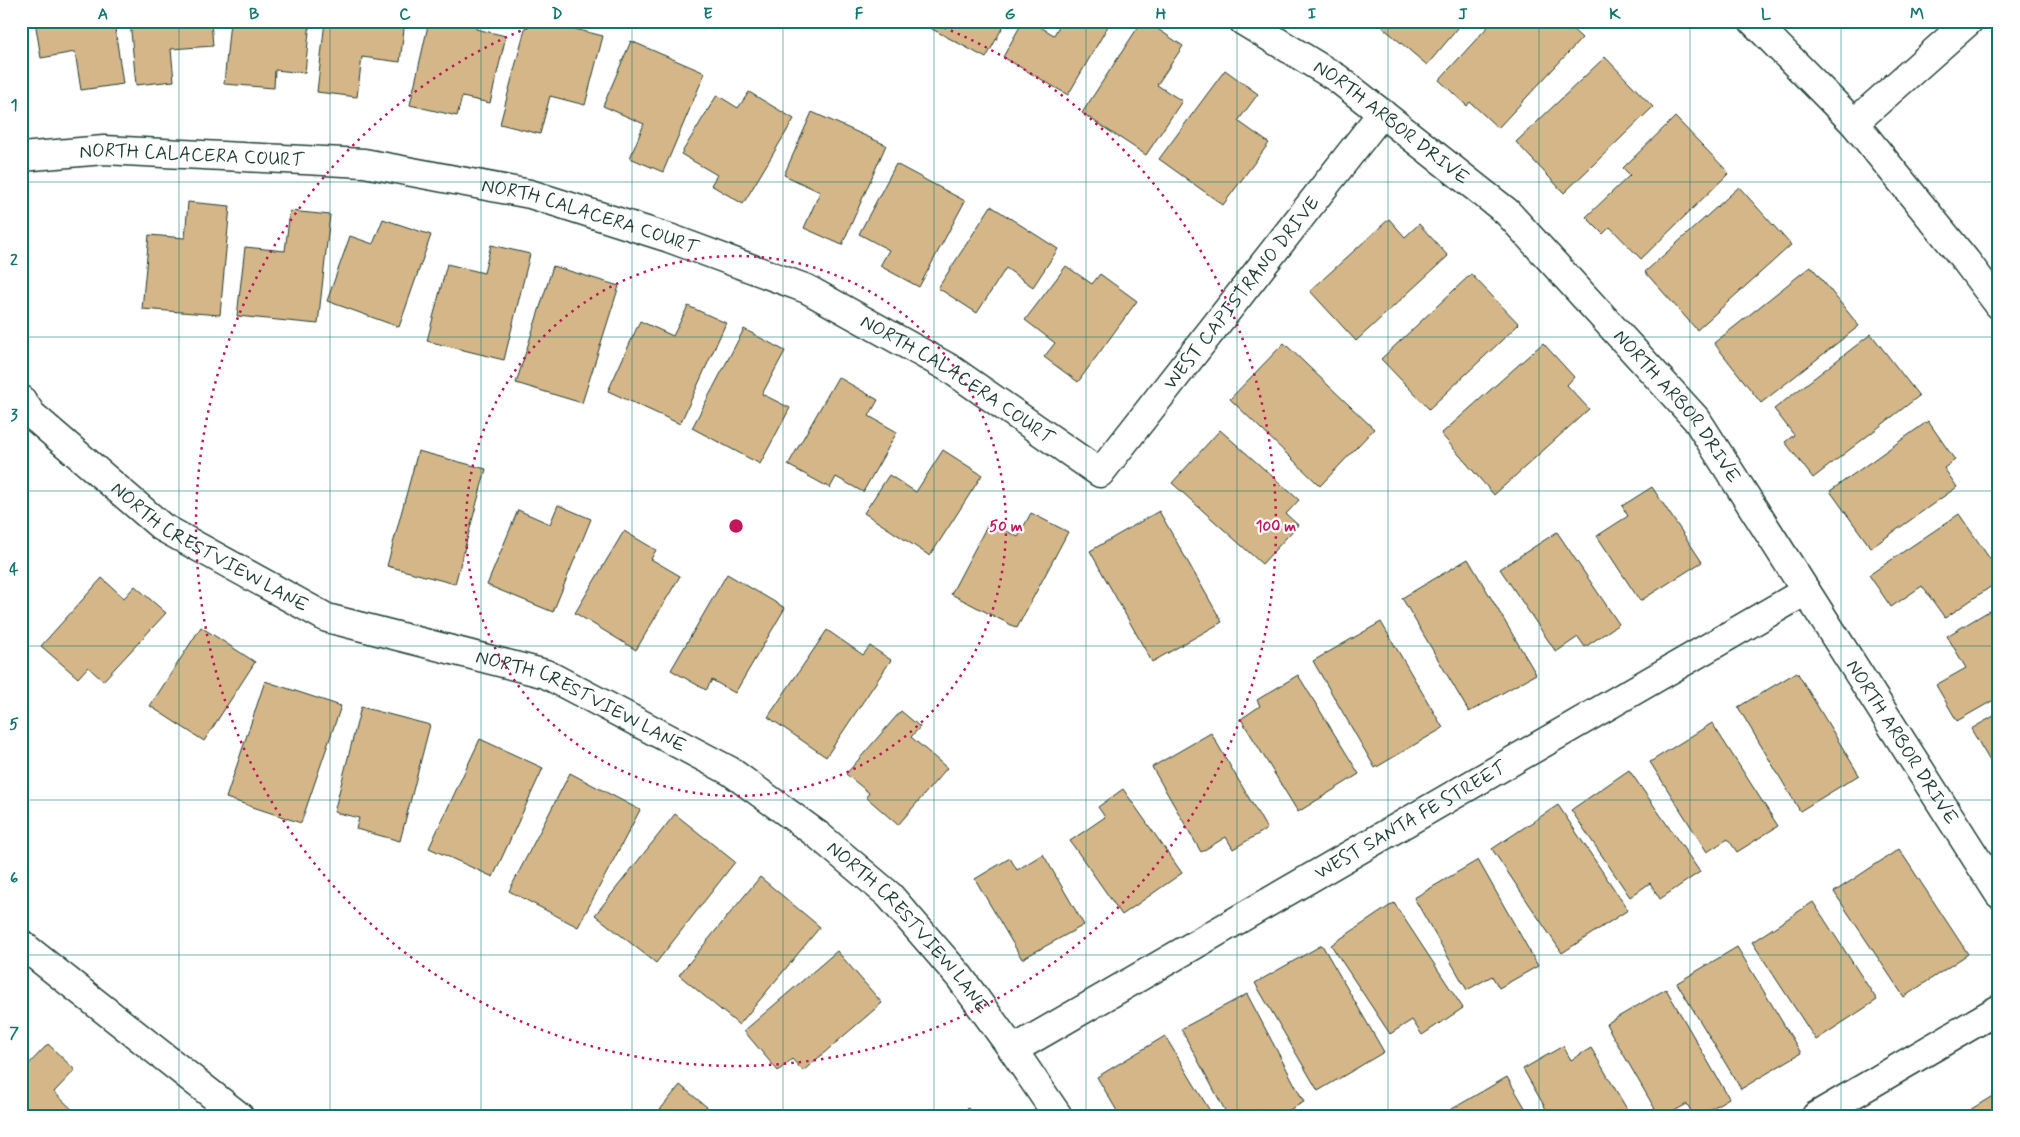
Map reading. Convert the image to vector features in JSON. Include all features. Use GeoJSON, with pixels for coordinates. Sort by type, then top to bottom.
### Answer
{"type":"FeatureCollection","features":[{"type":"Feature","properties":{"kind":"street","name":"NORTH ARBOR DRIVE"},"geometry":{"type":"LineString","coordinates":[[1243,21],[1338,78],[1507,212],[1697,420],[1999,894]]}},
{"type":"Feature","properties":{"kind":"street"},"geometry":{"type":"LineString","coordinates":[[1753,21],[1854,123],[1966,260],[1999,305]]}},
{"type":"Feature","properties":{"kind":"street"},"geometry":{"type":"LineString","coordinates":[[1854,123],[1969,21]]}},
{"type":"Feature","properties":{"kind":"street","name":"WEST CAPISTRANO DRIVE"},"geometry":{"type":"LineString","coordinates":[[1100,473],[1382,113]]}},
{"type":"Feature","properties":{"kind":"street","name":"NORTH CALACERA COURT"},"geometry":{"type":"LineString","coordinates":[[21,157],[104,150],[364,163],[530,194],[669,238],[807,289],[949,368],[1100,473]]}},
{"type":"Feature","properties":{"kind":"street","name":"NORTH CRESTVIEW LANE"},"geometry":{"type":"LineString","coordinates":[[21,399],[32,415],[162,527],[327,618],[546,674],[730,771],[818,835],[889,895],[959,976],[1058,1116]]}},
{"type":"Feature","properties":{"kind":"street","name":"WEST SANTA FE STREET"},"geometry":{"type":"LineString","coordinates":[[1013,1050],[1806,591]]}},
{"type":"Feature","properties":{"kind":"street"},"geometry":{"type":"LineString","coordinates":[[26,956],[239,1116]]}},
{"type":"Feature","properties":{"kind":"street"},"geometry":{"type":"LineString","coordinates":[[1816,1116],[1999,1009]]}},
{"type":"Feature","properties":{"kind":"building"},"geometry":{"type":"Polygon","coordinates":[[[35,21],[114,21],[123,84],[81,90],[75,52],[41,58],[35,21]]]}},
{"type":"Feature","properties":{"kind":"building"},"geometry":{"type":"Polygon","coordinates":[[[130,21],[211,21],[213,46],[171,49],[174,81],[136,85],[130,21]]]}},
{"type":"Feature","properties":{"kind":"building"},"geometry":{"type":"Polygon","coordinates":[[[230,21],[310,21],[305,73],[275,70],[274,88],[224,84],[230,21]]]}},
{"type":"Feature","properties":{"kind":"building"},"geometry":{"type":"Polygon","coordinates":[[[325,21],[405,21],[400,62],[362,57],[357,97],[317,92],[325,21]]]}},
{"type":"Feature","properties":{"kind":"building"},"geometry":{"type":"Polygon","coordinates":[[[429,21],[477,21],[476,29],[506,36],[490,103],[462,97],[457,116],[410,105],[429,21]]]}},
{"type":"Feature","properties":{"kind":"building"},"geometry":{"type":"Polygon","coordinates":[[[527,21],[543,21],[603,36],[585,105],[550,96],[540,134],[500,124],[527,21]]]}},
{"type":"Feature","properties":{"kind":"building"},"geometry":{"type":"Polygon","coordinates":[[[917,21],[1006,21],[986,58],[917,21]]]}},
{"type":"Feature","properties":{"kind":"building"},"geometry":{"type":"Polygon","coordinates":[[[1023,21],[1030,21],[1054,35],[1062,21],[1111,21],[1068,95],[1003,57],[1023,21]]]}},
{"type":"Feature","properties":{"kind":"building"},"geometry":{"type":"Polygon","coordinates":[[[1142,21],[1146,21],[1183,46],[1157,85],[1182,101],[1146,155],[1082,113],[1142,21]]]}},
{"type":"Feature","properties":{"kind":"building"},"geometry":{"type":"Polygon","coordinates":[[[1375,21],[1464,21],[1427,65],[1375,21]]]}},
{"type":"Feature","properties":{"kind":"building"},"geometry":{"type":"Polygon","coordinates":[[[1493,21],[1564,21],[1582,38],[1498,128],[1470,102],[1467,106],[1439,80],[1493,21]]]}},
{"type":"Feature","properties":{"kind":"building"},"geometry":{"type":"Polygon","coordinates":[[[631,41],[705,73],[663,172],[630,158],[644,124],[603,106],[631,41]]]}},
{"type":"Feature","properties":{"kind":"building"},"geometry":{"type":"Polygon","coordinates":[[[1605,57],[1653,107],[1564,193],[1516,142],[1605,57]]]}},
{"type":"Feature","properties":{"kind":"building"},"geometry":{"type":"Polygon","coordinates":[[[1225,70],[1258,94],[1238,121],[1269,143],[1223,205],[1159,159],[1225,70]]]}},
{"type":"Feature","properties":{"kind":"building"},"geometry":{"type":"Polygon","coordinates":[[[749,92],[794,119],[743,204],[711,185],[717,175],[681,154],[717,95],[738,108],[749,92]]]}},
{"type":"Feature","properties":{"kind":"building"},"geometry":{"type":"Polygon","coordinates":[[[812,112],[886,145],[842,245],[804,228],[820,192],[784,175],[812,112]]]}},
{"type":"Feature","properties":{"kind":"building"},"geometry":{"type":"Polygon","coordinates":[[[1675,117],[1729,173],[1641,259],[1610,227],[1603,234],[1586,217],[1630,175],[1623,168],[1675,117]]]}},
{"type":"Feature","properties":{"kind":"building"},"geometry":{"type":"Polygon","coordinates":[[[896,164],[965,201],[919,287],[880,266],[889,250],[859,234],[896,164]]]}},
{"type":"Feature","properties":{"kind":"building"},"geometry":{"type":"Polygon","coordinates":[[[1739,187],[1791,245],[1697,330],[1645,272],[1739,187]]]}},
{"type":"Feature","properties":{"kind":"building"},"geometry":{"type":"Polygon","coordinates":[[[188,202],[230,206],[220,315],[142,309],[149,235],[185,238],[188,202]]]}},
{"type":"Feature","properties":{"kind":"building"},"geometry":{"type":"Polygon","coordinates":[[[991,206],[1058,249],[1033,287],[1006,268],[977,313],[938,288],[991,206]]]}},
{"type":"Feature","properties":{"kind":"building"},"geometry":{"type":"Polygon","coordinates":[[[290,211],[330,215],[318,324],[237,316],[245,247],[285,251],[290,211]]]}},
{"type":"Feature","properties":{"kind":"building"},"geometry":{"type":"Polygon","coordinates":[[[383,219],[431,235],[399,327],[327,301],[350,236],[373,244],[383,219]]]}},
{"type":"Feature","properties":{"kind":"building"},"geometry":{"type":"Polygon","coordinates":[[[1389,219],[1405,237],[1419,224],[1448,256],[1356,341],[1310,291],[1389,219]]]}},
{"type":"Feature","properties":{"kind":"building"},"geometry":{"type":"Polygon","coordinates":[[[491,245],[530,254],[504,360],[427,341],[447,264],[484,273],[491,245]]]}},
{"type":"Feature","properties":{"kind":"building"},"geometry":{"type":"Polygon","coordinates":[[[553,266],[619,286],[582,403],[516,383],[553,266]]]}},
{"type":"Feature","properties":{"kind":"building"},"geometry":{"type":"Polygon","coordinates":[[[1066,266],[1092,284],[1100,274],[1137,301],[1078,382],[1044,357],[1055,343],[1025,320],[1066,266]]]}},
{"type":"Feature","properties":{"kind":"building"},"geometry":{"type":"Polygon","coordinates":[[[1811,266],[1859,326],[1761,403],[1714,343],[1811,266]]]}},
{"type":"Feature","properties":{"kind":"building"},"geometry":{"type":"Polygon","coordinates":[[[1471,274],[1519,324],[1429,409],[1381,359],[1471,274]]]}},
{"type":"Feature","properties":{"kind":"building"},"geometry":{"type":"Polygon","coordinates":[[[688,306],[726,323],[680,424],[608,391],[640,321],[673,336],[688,306]]]}},
{"type":"Feature","properties":{"kind":"building"},"geometry":{"type":"Polygon","coordinates":[[[744,329],[785,351],[762,394],[790,408],[760,464],[692,428],[744,329]]]}},
{"type":"Feature","properties":{"kind":"building"},"geometry":{"type":"Polygon","coordinates":[[[1871,334],[1919,396],[1813,478],[1785,442],[1794,435],[1774,409],[1871,334]]]}},
{"type":"Feature","properties":{"kind":"building"},"geometry":{"type":"Polygon","coordinates":[[[1284,343],[1374,429],[1320,486],[1230,399],[1284,343]]]}},
{"type":"Feature","properties":{"kind":"building"},"geometry":{"type":"Polygon","coordinates":[[[1543,343],[1574,377],[1567,385],[1589,409],[1494,495],[1441,434],[1543,343]]]}},
{"type":"Feature","properties":{"kind":"building"},"geometry":{"type":"Polygon","coordinates":[[[838,377],[878,400],[869,416],[897,432],[863,492],[836,477],[830,488],[788,465],[838,377]]]}},
{"type":"Feature","properties":{"kind":"building"},"geometry":{"type":"Polygon","coordinates":[[[1928,421],[1955,460],[1944,468],[1957,487],[1871,548],[1830,491],[1928,421]]]}},
{"type":"Feature","properties":{"kind":"building"},"geometry":{"type":"Polygon","coordinates":[[[1220,430],[1299,500],[1286,514],[1298,525],[1262,564],[1172,483],[1220,430]]]}},
{"type":"Feature","properties":{"kind":"building"},"geometry":{"type":"Polygon","coordinates":[[[943,450],[982,475],[930,556],[864,513],[889,475],[916,492],[943,450]]]}},
{"type":"Feature","properties":{"kind":"building"},"geometry":{"type":"Polygon","coordinates":[[[418,451],[486,469],[455,584],[387,566],[418,451]]]}},
{"type":"Feature","properties":{"kind":"building"},"geometry":{"type":"Polygon","coordinates":[[[1652,487],[1702,562],[1640,601],[1597,536],[1628,516],[1622,506],[1652,487]]]}},
{"type":"Feature","properties":{"kind":"building"},"geometry":{"type":"Polygon","coordinates":[[[558,505],[591,519],[553,612],[487,585],[518,510],[550,524],[558,505]]]}},
{"type":"Feature","properties":{"kind":"building"},"geometry":{"type":"Polygon","coordinates":[[[1159,511],[1222,622],[1152,662],[1090,551],[1159,511]]]}},
{"type":"Feature","properties":{"kind":"building"},"geometry":{"type":"Polygon","coordinates":[[[1031,513],[1068,532],[1017,628],[951,594],[989,522],[1018,537],[1031,513]]]}},
{"type":"Feature","properties":{"kind":"building"},"geometry":{"type":"Polygon","coordinates":[[[1959,514],[1999,572],[1999,581],[1945,618],[1922,586],[1891,607],[1869,575],[1959,514]]]}},
{"type":"Feature","properties":{"kind":"building"},"geometry":{"type":"Polygon","coordinates":[[[624,531],[656,550],[651,559],[680,576],[636,650],[575,613],[624,531]]]}},
{"type":"Feature","properties":{"kind":"building"},"geometry":{"type":"Polygon","coordinates":[[[1557,532],[1619,624],[1585,647],[1578,637],[1556,652],[1500,569],[1557,532]]]}},
{"type":"Feature","properties":{"kind":"building"},"geometry":{"type":"Polygon","coordinates":[[[1468,559],[1536,674],[1469,712],[1402,598],[1468,559]]]}},
{"type":"Feature","properties":{"kind":"building"},"geometry":{"type":"Polygon","coordinates":[[[727,574],[785,608],[735,693],[712,680],[706,690],[671,670],[727,574]]]}},
{"type":"Feature","properties":{"kind":"building"},"geometry":{"type":"Polygon","coordinates":[[[102,578],[124,598],[135,586],[166,613],[103,681],[88,667],[78,678],[41,646],[102,578]]]}},
{"type":"Feature","properties":{"kind":"building"},"geometry":{"type":"Polygon","coordinates":[[[1999,605],[1999,697],[1957,721],[1936,685],[1966,668],[1947,636],[1999,605]]]}},
{"type":"Feature","properties":{"kind":"building"},"geometry":{"type":"Polygon","coordinates":[[[1381,622],[1443,728],[1375,768],[1313,661],[1381,622]]]}},
{"type":"Feature","properties":{"kind":"building"},"geometry":{"type":"Polygon","coordinates":[[[201,627],[255,662],[204,741],[150,706],[201,627]]]}},
{"type":"Feature","properties":{"kind":"building"},"geometry":{"type":"Polygon","coordinates":[[[827,630],[863,655],[870,646],[891,660],[826,757],[768,717],[827,630]]]}},
{"type":"Feature","properties":{"kind":"building"},"geometry":{"type":"Polygon","coordinates":[[[1797,672],[1859,775],[1800,811],[1738,707],[1797,672]]]}},
{"type":"Feature","properties":{"kind":"building"},"geometry":{"type":"Polygon","coordinates":[[[1298,675],[1359,774],[1298,812],[1241,719],[1260,706],[1257,700],[1298,675]]]}},
{"type":"Feature","properties":{"kind":"building"},"geometry":{"type":"Polygon","coordinates":[[[265,681],[341,706],[301,823],[226,798],[265,681]]]}},
{"type":"Feature","properties":{"kind":"building"},"geometry":{"type":"Polygon","coordinates":[[[361,707],[430,725],[400,841],[356,829],[359,818],[334,812],[361,707]]]}},
{"type":"Feature","properties":{"kind":"building"},"geometry":{"type":"Polygon","coordinates":[[[901,711],[920,727],[911,737],[947,768],[898,825],[866,797],[869,793],[846,774],[901,711]]]}},
{"type":"Feature","properties":{"kind":"building"},"geometry":{"type":"Polygon","coordinates":[[[1999,713],[1999,765],[1994,768],[1971,729],[1999,713]]]}},
{"type":"Feature","properties":{"kind":"building"},"geometry":{"type":"Polygon","coordinates":[[[1712,723],[1778,826],[1737,852],[1728,839],[1707,852],[1650,762],[1712,723]]]}},
{"type":"Feature","properties":{"kind":"building"},"geometry":{"type":"Polygon","coordinates":[[[1211,733],[1267,829],[1233,849],[1226,837],[1201,852],[1152,767],[1211,733]]]}},
{"type":"Feature","properties":{"kind":"building"},"geometry":{"type":"Polygon","coordinates":[[[480,739],[543,768],[493,877],[429,848],[480,739]]]}},
{"type":"Feature","properties":{"kind":"building"},"geometry":{"type":"Polygon","coordinates":[[[1629,770],[1700,872],[1660,899],[1650,883],[1630,897],[1571,810],[1629,770]]]}},
{"type":"Feature","properties":{"kind":"building"},"geometry":{"type":"Polygon","coordinates":[[[570,773],[640,810],[578,927],[509,891],[570,773]]]}},
{"type":"Feature","properties":{"kind":"building"},"geometry":{"type":"Polygon","coordinates":[[[1123,789],[1182,873],[1122,915],[1070,841],[1105,817],[1098,807],[1123,789]]]}},
{"type":"Feature","properties":{"kind":"building"},"geometry":{"type":"Polygon","coordinates":[[[1558,805],[1628,910],[1562,953],[1492,849],[1558,805]]]}},
{"type":"Feature","properties":{"kind":"building"},"geometry":{"type":"Polygon","coordinates":[[[675,814],[735,862],[656,963],[595,915],[675,814]]]}},
{"type":"Feature","properties":{"kind":"building"},"geometry":{"type":"Polygon","coordinates":[[[1899,849],[1968,954],[1904,997],[1834,892],[1899,849]]]}},
{"type":"Feature","properties":{"kind":"building"},"geometry":{"type":"Polygon","coordinates":[[[1043,854],[1084,925],[1022,959],[975,879],[1010,858],[1017,870],[1043,854]]]}},
{"type":"Feature","properties":{"kind":"building"},"geometry":{"type":"Polygon","coordinates":[[[1478,860],[1538,966],[1499,988],[1492,976],[1467,990],[1414,898],[1478,860]]]}},
{"type":"Feature","properties":{"kind":"building"},"geometry":{"type":"Polygon","coordinates":[[[760,877],[820,927],[739,1025],[679,975],[760,877]]]}},
{"type":"Feature","properties":{"kind":"building"},"geometry":{"type":"Polygon","coordinates":[[[1813,902],[1877,1000],[1816,1040],[1752,942],[1813,902]]]}},
{"type":"Feature","properties":{"kind":"building"},"geometry":{"type":"Polygon","coordinates":[[[1394,903],[1463,1008],[1422,1035],[1412,1020],[1390,1034],[1331,945],[1394,903]]]}},
{"type":"Feature","properties":{"kind":"building"},"geometry":{"type":"Polygon","coordinates":[[[1322,945],[1384,1052],[1318,1091],[1255,983],[1322,945]]]}},
{"type":"Feature","properties":{"kind":"building"},"geometry":{"type":"Polygon","coordinates":[[[1737,947],[1801,1053],[1741,1089],[1677,983],[1737,947]]]}},
{"type":"Feature","properties":{"kind":"building"},"geometry":{"type":"Polygon","coordinates":[[[837,951],[882,1003],[803,1071],[792,1059],[778,1071],[744,1031],[837,951]]]}},
{"type":"Feature","properties":{"kind":"building"},"geometry":{"type":"Polygon","coordinates":[[[1666,989],[1729,1098],[1699,1116],[1694,1116],[1687,1104],[1665,1116],[1659,1116],[1606,1024],[1666,989]]]}},
{"type":"Feature","properties":{"kind":"building"},"geometry":{"type":"Polygon","coordinates":[[[1247,994],[1304,1102],[1278,1116],[1263,1116],[1260,1110],[1250,1116],[1228,1116],[1181,1029],[1247,994]]]}},
{"type":"Feature","properties":{"kind":"building"},"geometry":{"type":"Polygon","coordinates":[[[1165,1036],[1213,1116],[1120,1116],[1097,1077],[1165,1036]]]}},
{"type":"Feature","properties":{"kind":"building"},"geometry":{"type":"Polygon","coordinates":[[[48,1044],[75,1070],[54,1092],[79,1116],[21,1116],[21,1072],[48,1044]]]}},
{"type":"Feature","properties":{"kind":"building"},"geometry":{"type":"Polygon","coordinates":[[[1563,1046],[1571,1060],[1591,1048],[1631,1116],[1550,1116],[1523,1069],[1563,1046]]]}},
{"type":"Feature","properties":{"kind":"building"},"geometry":{"type":"Polygon","coordinates":[[[1507,1077],[1530,1116],[1440,1116],[1507,1077]]]}},
{"type":"Feature","properties":{"kind":"building"},"geometry":{"type":"Polygon","coordinates":[[[680,1085],[718,1116],[655,1116],[680,1085]]]}},
{"type":"Feature","properties":{"kind":"building"},"geometry":{"type":"Polygon","coordinates":[[[1999,1092],[1999,1116],[1960,1116],[1999,1092]]]}},
{"type":"Feature","properties":{"kind":"building"},"geometry":{"type":"Polygon","coordinates":[[[968,1108],[973,1116],[957,1116],[968,1108]]]}}]}
